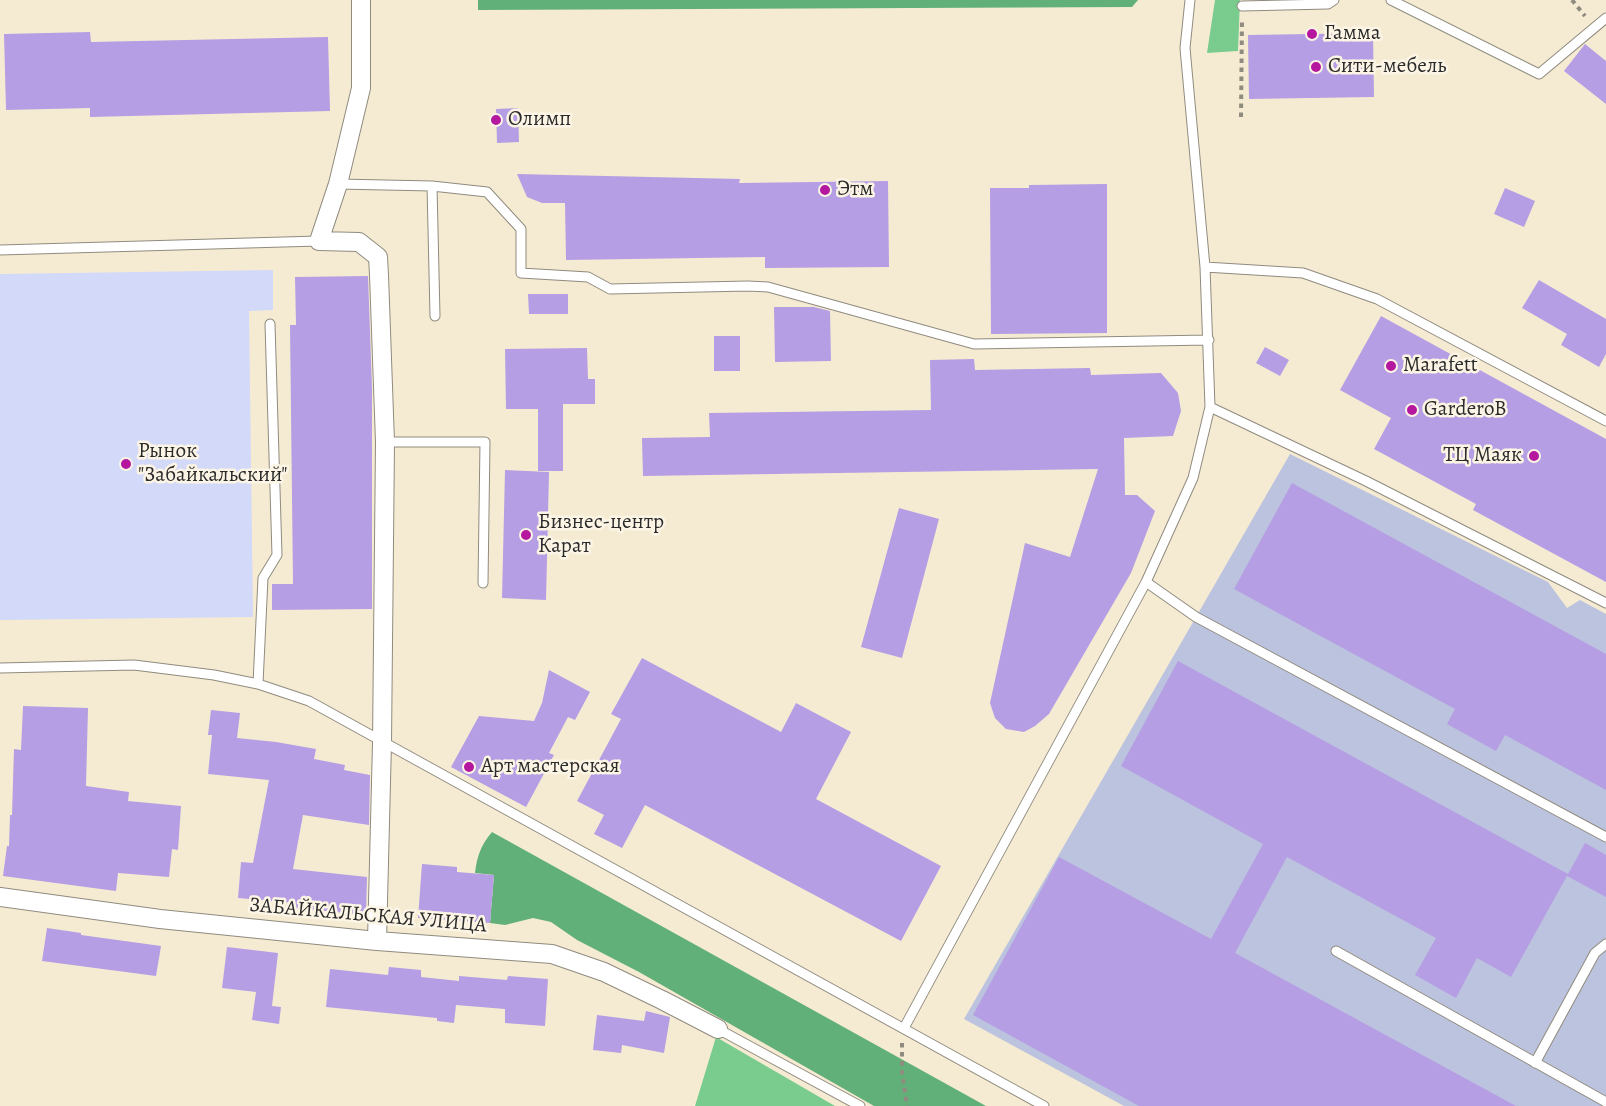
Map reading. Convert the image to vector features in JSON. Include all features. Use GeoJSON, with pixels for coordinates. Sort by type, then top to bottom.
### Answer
{"type":"FeatureCollection","features":[{"type":"Feature","properties":{"kind":"street"},"geometry":{"type":"LineString","coordinates":[[361,0],[361,88],[338,184],[319,241],[359,242],[378,257],[385,442],[382,743],[377,940]]}},
{"type":"Feature","properties":{"kind":"street","name":"ЗАБАЙКАЛЬСКАЯ УЛИЦА"},"geometry":{"type":"LineString","coordinates":[[0,897],[160,919],[552,954],[604,972],[718,1029]]}},
{"type":"Feature","properties":{"kind":"lane"},"geometry":{"type":"LineString","coordinates":[[904,1028],[1146,582],[1192,478],[1210,407],[1205,267],[1185,48],[1190,0]]}},
{"type":"Feature","properties":{"kind":"lane"},"geometry":{"type":"LineString","coordinates":[[1242,6],[1328,3],[1334,0]]}},
{"type":"Feature","properties":{"kind":"lane"},"geometry":{"type":"LineString","coordinates":[[1391,0],[1539,74],[1606,18]]}},
{"type":"Feature","properties":{"kind":"lane"},"geometry":{"type":"LineString","coordinates":[[338,184],[432,186],[487,192],[521,229],[521,273],[588,277],[610,289],[768,287],[974,344],[1209,340]]}},
{"type":"Feature","properties":{"kind":"lane"},"geometry":{"type":"LineString","coordinates":[[432,186],[435,316]]}},
{"type":"Feature","properties":{"kind":"lane"},"geometry":{"type":"LineString","coordinates":[[0,250],[319,241]]}},
{"type":"Feature","properties":{"kind":"lane"},"geometry":{"type":"LineString","coordinates":[[1205,267],[1303,273],[1377,299],[1606,421]]}},
{"type":"Feature","properties":{"kind":"lane"},"geometry":{"type":"LineString","coordinates":[[258,684],[263,578],[277,555],[270,324]]}},
{"type":"Feature","properties":{"kind":"lane"},"geometry":{"type":"LineString","coordinates":[[1210,407],[1366,481],[1606,603]]}},
{"type":"Feature","properties":{"kind":"lane"},"geometry":{"type":"LineString","coordinates":[[385,442],[485,442],[483,583]]}},
{"type":"Feature","properties":{"kind":"lane"},"geometry":{"type":"LineString","coordinates":[[1146,582],[1196,617],[1606,837]]}},
{"type":"Feature","properties":{"kind":"lane"},"geometry":{"type":"LineString","coordinates":[[0,668],[134,664],[214,675],[258,684],[309,701],[1044,1106]]}},
{"type":"Feature","properties":{"kind":"lane"},"geometry":{"type":"LineString","coordinates":[[1535,1063],[1595,953],[1606,944]]}},
{"type":"Feature","properties":{"kind":"lane"},"geometry":{"type":"LineString","coordinates":[[1336,951],[1606,1102]]}},
{"type":"Feature","properties":{"kind":"lane"},"geometry":{"type":"LineString","coordinates":[[718,1029],[860,1106]]}},
{"type":"Feature","properties":{"kind":"path"},"geometry":{"type":"LineString","coordinates":[[1241,117],[1242,6]]}},
{"type":"Feature","properties":{"kind":"path"},"geometry":{"type":"LineString","coordinates":[[904,1028],[902,1072],[907,1106]]}},
{"type":"Feature","properties":{"kind":"shaded area","name":"Рынок \"Забайкальский\""},"geometry":{"type":"Polygon","coordinates":[[[273,270],[273,310],[249,311],[253,617],[0,620],[0,274],[273,270]]]}},
{"type":"Feature","properties":{"kind":"shaded area"},"geometry":{"type":"Polygon","coordinates":[[[1290,454],[1548,582],[1567,608],[1580,600],[1606,614],[1606,1106],[1124,1106],[964,1019],[1290,454]]]}},
{"type":"Feature","properties":{"kind":"green space"},"geometry":{"type":"Polygon","coordinates":[[[478,0],[1138,0],[1132,7],[478,10],[478,0]]]}},
{"type":"Feature","properties":{"kind":"green space"},"geometry":{"type":"Polygon","coordinates":[[[1215,0],[1240,0],[1238,51],[1207,53],[1215,0]]]}},
{"type":"Feature","properties":{"kind":"green space"},"geometry":{"type":"Polygon","coordinates":[[[492,832],[986,1106],[874,1106],[639,972],[577,940],[551,922],[533,918],[505,925],[490,923],[494,875],[475,873],[480,851],[492,832]]]}},
{"type":"Feature","properties":{"kind":"green space"},"geometry":{"type":"Polygon","coordinates":[[[716,1037],[835,1106],[695,1106],[716,1037]]]}},
{"type":"Feature","properties":{"kind":"building"},"geometry":{"type":"Polygon","coordinates":[[[90,32],[91,42],[328,37],[330,111],[90,117],[90,108],[6,110],[4,34],[90,32]]]}},
{"type":"Feature","properties":{"kind":"building"},"geometry":{"type":"Polygon","coordinates":[[[1373,33],[1374,97],[1249,99],[1248,35],[1373,33]]]}},
{"type":"Feature","properties":{"kind":"building"},"geometry":{"type":"Polygon","coordinates":[[[1585,44],[1606,61],[1606,104],[1564,71],[1585,44]]]}},
{"type":"Feature","properties":{"kind":"building"},"geometry":{"type":"Polygon","coordinates":[[[518,108],[519,142],[497,143],[496,109],[518,108]]]}},
{"type":"Feature","properties":{"kind":"building"},"geometry":{"type":"Polygon","coordinates":[[[517,174],[740,179],[739,183],[888,181],[889,267],[765,268],[765,257],[566,260],[565,203],[542,203],[527,197],[517,174]]]}},
{"type":"Feature","properties":{"kind":"building"},"geometry":{"type":"Polygon","coordinates":[[[1107,184],[1107,333],[991,334],[990,188],[1107,184]]]}},
{"type":"Feature","properties":{"kind":"building"},"geometry":{"type":"Polygon","coordinates":[[[1505,188],[1535,201],[1524,227],[1494,214],[1505,188]]]}},
{"type":"Feature","properties":{"kind":"building"},"geometry":{"type":"Polygon","coordinates":[[[368,276],[372,388],[372,609],[272,610],[272,584],[293,584],[290,325],[296,325],[295,277],[368,276]]]}},
{"type":"Feature","properties":{"kind":"building"},"geometry":{"type":"Polygon","coordinates":[[[1539,280],[1606,319],[1606,354],[1599,367],[1561,345],[1567,334],[1522,308],[1539,280]]]}},
{"type":"Feature","properties":{"kind":"building"},"geometry":{"type":"Polygon","coordinates":[[[528,294],[568,294],[568,314],[529,314],[528,294]]]}},
{"type":"Feature","properties":{"kind":"building"},"geometry":{"type":"Polygon","coordinates":[[[774,307],[814,307],[830,311],[831,361],[775,362],[774,307]]]}},
{"type":"Feature","properties":{"kind":"building","name":"ТЦ Маяк"},"geometry":{"type":"Polygon","coordinates":[[[1381,316],[1606,439],[1606,582],[1473,510],[1476,504],[1374,449],[1391,418],[1340,390],[1381,316]]]}},
{"type":"Feature","properties":{"kind":"building"},"geometry":{"type":"Polygon","coordinates":[[[714,336],[740,336],[740,371],[714,371],[714,336]]]}},
{"type":"Feature","properties":{"kind":"building"},"geometry":{"type":"Polygon","coordinates":[[[1265,347],[1289,360],[1280,376],[1256,363],[1265,347]]]}},
{"type":"Feature","properties":{"kind":"building"},"geometry":{"type":"Polygon","coordinates":[[[587,348],[588,379],[595,379],[595,404],[563,404],[563,471],[538,471],[538,409],[506,409],[505,349],[587,348]]]}},
{"type":"Feature","properties":{"kind":"building"},"geometry":{"type":"Polygon","coordinates":[[[974,359],[975,370],[1090,368],[1091,375],[1161,373],[1178,393],[1181,411],[1173,436],[1124,438],[1125,495],[1137,495],[1155,511],[1131,573],[1049,714],[1024,732],[1006,729],[995,718],[990,703],[1025,543],[1070,557],[1098,469],[643,476],[642,438],[710,437],[709,413],[931,410],[930,360],[974,359]]]}},
{"type":"Feature","properties":{"kind":"building","name":"Бизнес-центр Карат"},"geometry":{"type":"Polygon","coordinates":[[[505,470],[549,472],[546,600],[502,598],[505,470]]]}},
{"type":"Feature","properties":{"kind":"building"},"geometry":{"type":"Polygon","coordinates":[[[1292,483],[1606,654],[1606,790],[1505,735],[1496,751],[1447,724],[1455,709],[1234,589],[1292,483]]]}},
{"type":"Feature","properties":{"kind":"building"},"geometry":{"type":"Polygon","coordinates":[[[899,508],[939,519],[902,658],[861,647],[899,508]]]}},
{"type":"Feature","properties":{"kind":"building"},"geometry":{"type":"Polygon","coordinates":[[[642,658],[781,732],[796,703],[851,732],[816,799],[941,866],[901,941],[645,805],[622,848],[594,834],[604,815],[577,801],[621,719],[611,714],[642,658]]]}},
{"type":"Feature","properties":{"kind":"building"},"geometry":{"type":"Polygon","coordinates":[[[1178,661],[1568,874],[1511,977],[1477,958],[1456,998],[1415,975],[1436,938],[1287,857],[1235,953],[1516,1106],[1139,1106],[973,1015],[1059,857],[1211,939],[1263,844],[1121,766],[1178,661]]]}},
{"type":"Feature","properties":{"kind":"building"},"geometry":{"type":"Polygon","coordinates":[[[549,670],[590,692],[575,720],[568,717],[549,753],[554,755],[526,807],[451,767],[479,716],[534,721],[542,703],[549,670]]]}},
{"type":"Feature","properties":{"kind":"building"},"geometry":{"type":"Polygon","coordinates":[[[23,706],[88,708],[86,786],[129,792],[128,801],[181,806],[178,850],[172,849],[169,877],[118,873],[116,891],[3,876],[7,846],[9,846],[10,815],[12,815],[14,749],[21,750],[23,706]]]}},
{"type":"Feature","properties":{"kind":"building"},"geometry":{"type":"Polygon","coordinates":[[[211,710],[240,713],[237,738],[316,749],[314,759],[345,765],[344,770],[370,775],[369,825],[303,815],[293,869],[367,877],[366,915],[295,908],[295,903],[238,898],[241,862],[253,863],[269,780],[208,774],[212,735],[208,735],[211,710]]]}},
{"type":"Feature","properties":{"kind":"building"},"geometry":{"type":"Polygon","coordinates":[[[1585,843],[1606,855],[1606,897],[1567,876],[1585,843]]]}},
{"type":"Feature","properties":{"kind":"building"},"geometry":{"type":"Polygon","coordinates":[[[422,864],[457,867],[457,872],[494,875],[490,923],[418,918],[422,864]]]}},
{"type":"Feature","properties":{"kind":"building"},"geometry":{"type":"Polygon","coordinates":[[[47,928],[161,946],[156,976],[42,961],[47,928]]]}},
{"type":"Feature","properties":{"kind":"building"},"geometry":{"type":"Polygon","coordinates":[[[227,947],[278,953],[272,1006],[281,1007],[279,1024],[252,1020],[256,992],[222,988],[227,947]]]}},
{"type":"Feature","properties":{"kind":"building"},"geometry":{"type":"Polygon","coordinates":[[[389,967],[421,970],[421,977],[459,981],[459,976],[507,980],[508,976],[548,979],[545,1026],[505,1023],[505,1009],[456,1005],[454,1023],[437,1021],[437,1018],[326,1007],[330,969],[388,975],[389,967]]]}},
{"type":"Feature","properties":{"kind":"building"},"geometry":{"type":"Polygon","coordinates":[[[646,1011],[670,1017],[664,1053],[622,1045],[621,1053],[593,1050],[597,1015],[644,1021],[646,1011]]]}},
{"type":"Feature","properties":{"kind":"place","name":"Гамма"},"geometry":{"type":"Point","coordinates":[1312,34]}},
{"type":"Feature","properties":{"kind":"place","name":"Сити-мебель"},"geometry":{"type":"Point","coordinates":[1316,67]}},
{"type":"Feature","properties":{"kind":"place","name":"Олимп"},"geometry":{"type":"Point","coordinates":[496,120]}},
{"type":"Feature","properties":{"kind":"place","name":"Этм"},"geometry":{"type":"Point","coordinates":[825,190]}},
{"type":"Feature","properties":{"kind":"place","name":"Marafett"},"geometry":{"type":"Point","coordinates":[1391,366]}},
{"type":"Feature","properties":{"kind":"place","name":"GarderoB"},"geometry":{"type":"Point","coordinates":[1412,410]}},
{"type":"Feature","properties":{"kind":"place","name":"ТЦ Маяк"},"geometry":{"type":"Point","coordinates":[1534,456]}},
{"type":"Feature","properties":{"kind":"place","name":"Рынок \"Забайкальский\""},"geometry":{"type":"Point","coordinates":[126,464]}},
{"type":"Feature","properties":{"kind":"place","name":"Бизнес-центр Карат"},"geometry":{"type":"Point","coordinates":[526,535]}},
{"type":"Feature","properties":{"kind":"place","name":"Арт мастерская"},"geometry":{"type":"Point","coordinates":[469,767]}}]}
